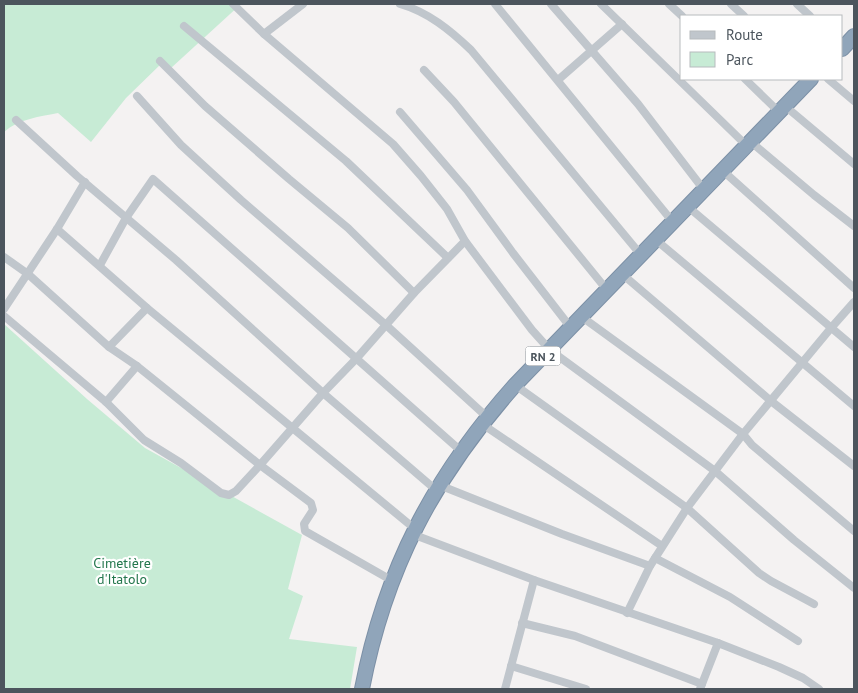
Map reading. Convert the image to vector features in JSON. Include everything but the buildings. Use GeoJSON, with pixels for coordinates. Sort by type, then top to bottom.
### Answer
{"type":"FeatureCollection","features":[{"type":"Feature","properties":{"kind":"highway","name":"RN 2"},"geometry":{"type":"LineString","coordinates":[[362,689],[379,617],[392,580],[413,531],[437,488],[461,451],[514,385],[582,317],[809,80]]}},
{"type":"Feature","properties":{"kind":"street"},"geometry":{"type":"LineString","coordinates":[[233,4],[264,34],[393,144],[422,176],[447,209],[465,241],[532,330],[550,350],[715,471],[794,540],[854,588]]}},
{"type":"Feature","properties":{"kind":"street"},"geometry":{"type":"LineString","coordinates":[[264,34],[303,4]]}},
{"type":"Feature","properties":{"kind":"street"},"geometry":{"type":"LineString","coordinates":[[400,4],[440,23],[471,50],[641,255]]}},
{"type":"Feature","properties":{"kind":"street"},"geometry":{"type":"LineString","coordinates":[[495,4],[672,221]]}},
{"type":"Feature","properties":{"kind":"street"},"geometry":{"type":"LineString","coordinates":[[551,4],[638,104],[704,190]]}},
{"type":"Feature","properties":{"kind":"street"},"geometry":{"type":"LineString","coordinates":[[601,4],[680,79]]}},
{"type":"Feature","properties":{"kind":"street"},"geometry":{"type":"LineString","coordinates":[[669,4],[681,15]]}},
{"type":"Feature","properties":{"kind":"street"},"geometry":{"type":"LineString","coordinates":[[731,4],[743,15]]}},
{"type":"Feature","properties":{"kind":"street"},"geometry":{"type":"LineString","coordinates":[[797,4],[809,15]]}},
{"type":"Feature","properties":{"kind":"street"},"geometry":{"type":"LineString","coordinates":[[558,80],[622,24]]}},
{"type":"Feature","properties":{"kind":"street"},"geometry":{"type":"LineString","coordinates":[[184,26],[346,161],[448,258]]}},
{"type":"Feature","properties":{"kind":"street"},"geometry":{"type":"LineString","coordinates":[[160,61],[212,112],[348,228],[414,293]]}},
{"type":"Feature","properties":{"kind":"street"},"geometry":{"type":"LineString","coordinates":[[424,70],[454,102],[607,290]]}},
{"type":"Feature","properties":{"kind":"street"},"geometry":{"type":"LineString","coordinates":[[681,80],[749,144],[854,226]]}},
{"type":"Feature","properties":{"kind":"street"},"geometry":{"type":"LineString","coordinates":[[746,80],[854,164]]}},
{"type":"Feature","properties":{"kind":"street"},"geometry":{"type":"LineString","coordinates":[[829,80],[854,101]]}},
{"type":"Feature","properties":{"kind":"street"},"geometry":{"type":"LineString","coordinates":[[137,96],[181,145],[241,200],[386,325],[484,420],[662,546]]}},
{"type":"Feature","properties":{"kind":"street"},"geometry":{"type":"LineString","coordinates":[[400,112],[467,190],[571,328]]}},
{"type":"Feature","properties":{"kind":"street"},"geometry":{"type":"LineString","coordinates":[[16,120],[176,260],[323,393],[437,488],[650,566]]}},
{"type":"Feature","properties":{"kind":"street"},"geometry":{"type":"LineString","coordinates":[[722,170],[854,288]]}},
{"type":"Feature","properties":{"kind":"street"},"geometry":{"type":"LineString","coordinates":[[100,265],[126,218],[153,179],[461,451]]}},
{"type":"Feature","properties":{"kind":"street"},"geometry":{"type":"LineString","coordinates":[[4,310],[85,182]]}},
{"type":"Feature","properties":{"kind":"street"},"geometry":{"type":"LineString","coordinates":[[687,206],[854,347]]}},
{"type":"Feature","properties":{"kind":"street"},"geometry":{"type":"LineString","coordinates":[[57,229],[147,308],[413,531],[534,580],[718,643],[779,667],[803,678],[819,689]]}},
{"type":"Feature","properties":{"kind":"street"},"geometry":{"type":"LineString","coordinates":[[656,240],[854,406]]}},
{"type":"Feature","properties":{"kind":"street"},"geometry":{"type":"LineString","coordinates":[[4,316],[106,402],[144,440],[221,492],[229,495],[233,494],[260,465],[414,293],[465,241]]}},
{"type":"Feature","properties":{"kind":"street"},"geometry":{"type":"LineString","coordinates":[[4,257],[28,274],[109,346],[137,366],[313,506],[313,510],[304,524],[305,531],[392,580]]}},
{"type":"Feature","properties":{"kind":"street"},"geometry":{"type":"LineString","coordinates":[[622,274],[771,401],[854,466]]}},
{"type":"Feature","properties":{"kind":"street"},"geometry":{"type":"LineString","coordinates":[[627,613],[650,566],[687,508],[743,434],[854,302]]}},
{"type":"Feature","properties":{"kind":"street"},"geometry":{"type":"LineString","coordinates":[[109,346],[147,308]]}},
{"type":"Feature","properties":{"kind":"street"},"geometry":{"type":"LineString","coordinates":[[582,317],[743,434],[752,445],[854,531]]}},
{"type":"Feature","properties":{"kind":"street"},"geometry":{"type":"LineString","coordinates":[[106,402],[137,366]]}},
{"type":"Feature","properties":{"kind":"street"},"geometry":{"type":"LineString","coordinates":[[514,385],[687,508],[771,582],[814,604]]}},
{"type":"Feature","properties":{"kind":"street"},"geometry":{"type":"LineString","coordinates":[[655,558],[730,597],[798,641]]}},
{"type":"Feature","properties":{"kind":"street"},"geometry":{"type":"LineString","coordinates":[[504,689],[534,580]]}},
{"type":"Feature","properties":{"kind":"street"},"geometry":{"type":"LineString","coordinates":[[522,623],[575,636],[701,687],[718,643]]}},
{"type":"Feature","properties":{"kind":"street"},"geometry":{"type":"LineString","coordinates":[[511,666],[586,689]]}},
{"type":"Feature","properties":{"kind":"green space"},"geometry":{"type":"Polygon","coordinates":[[[4,4],[241,4],[171,68],[163,62],[126,98],[91,142],[58,113],[22,121],[4,132],[4,4]]]}},
{"type":"Feature","properties":{"kind":"green space","name":"Cimetière d'Itatolo"},"geometry":{"type":"Polygon","coordinates":[[[4,324],[87,399],[145,448],[302,535],[288,589],[303,596],[289,639],[357,647],[350,689],[4,689],[4,324]]]}}]}
